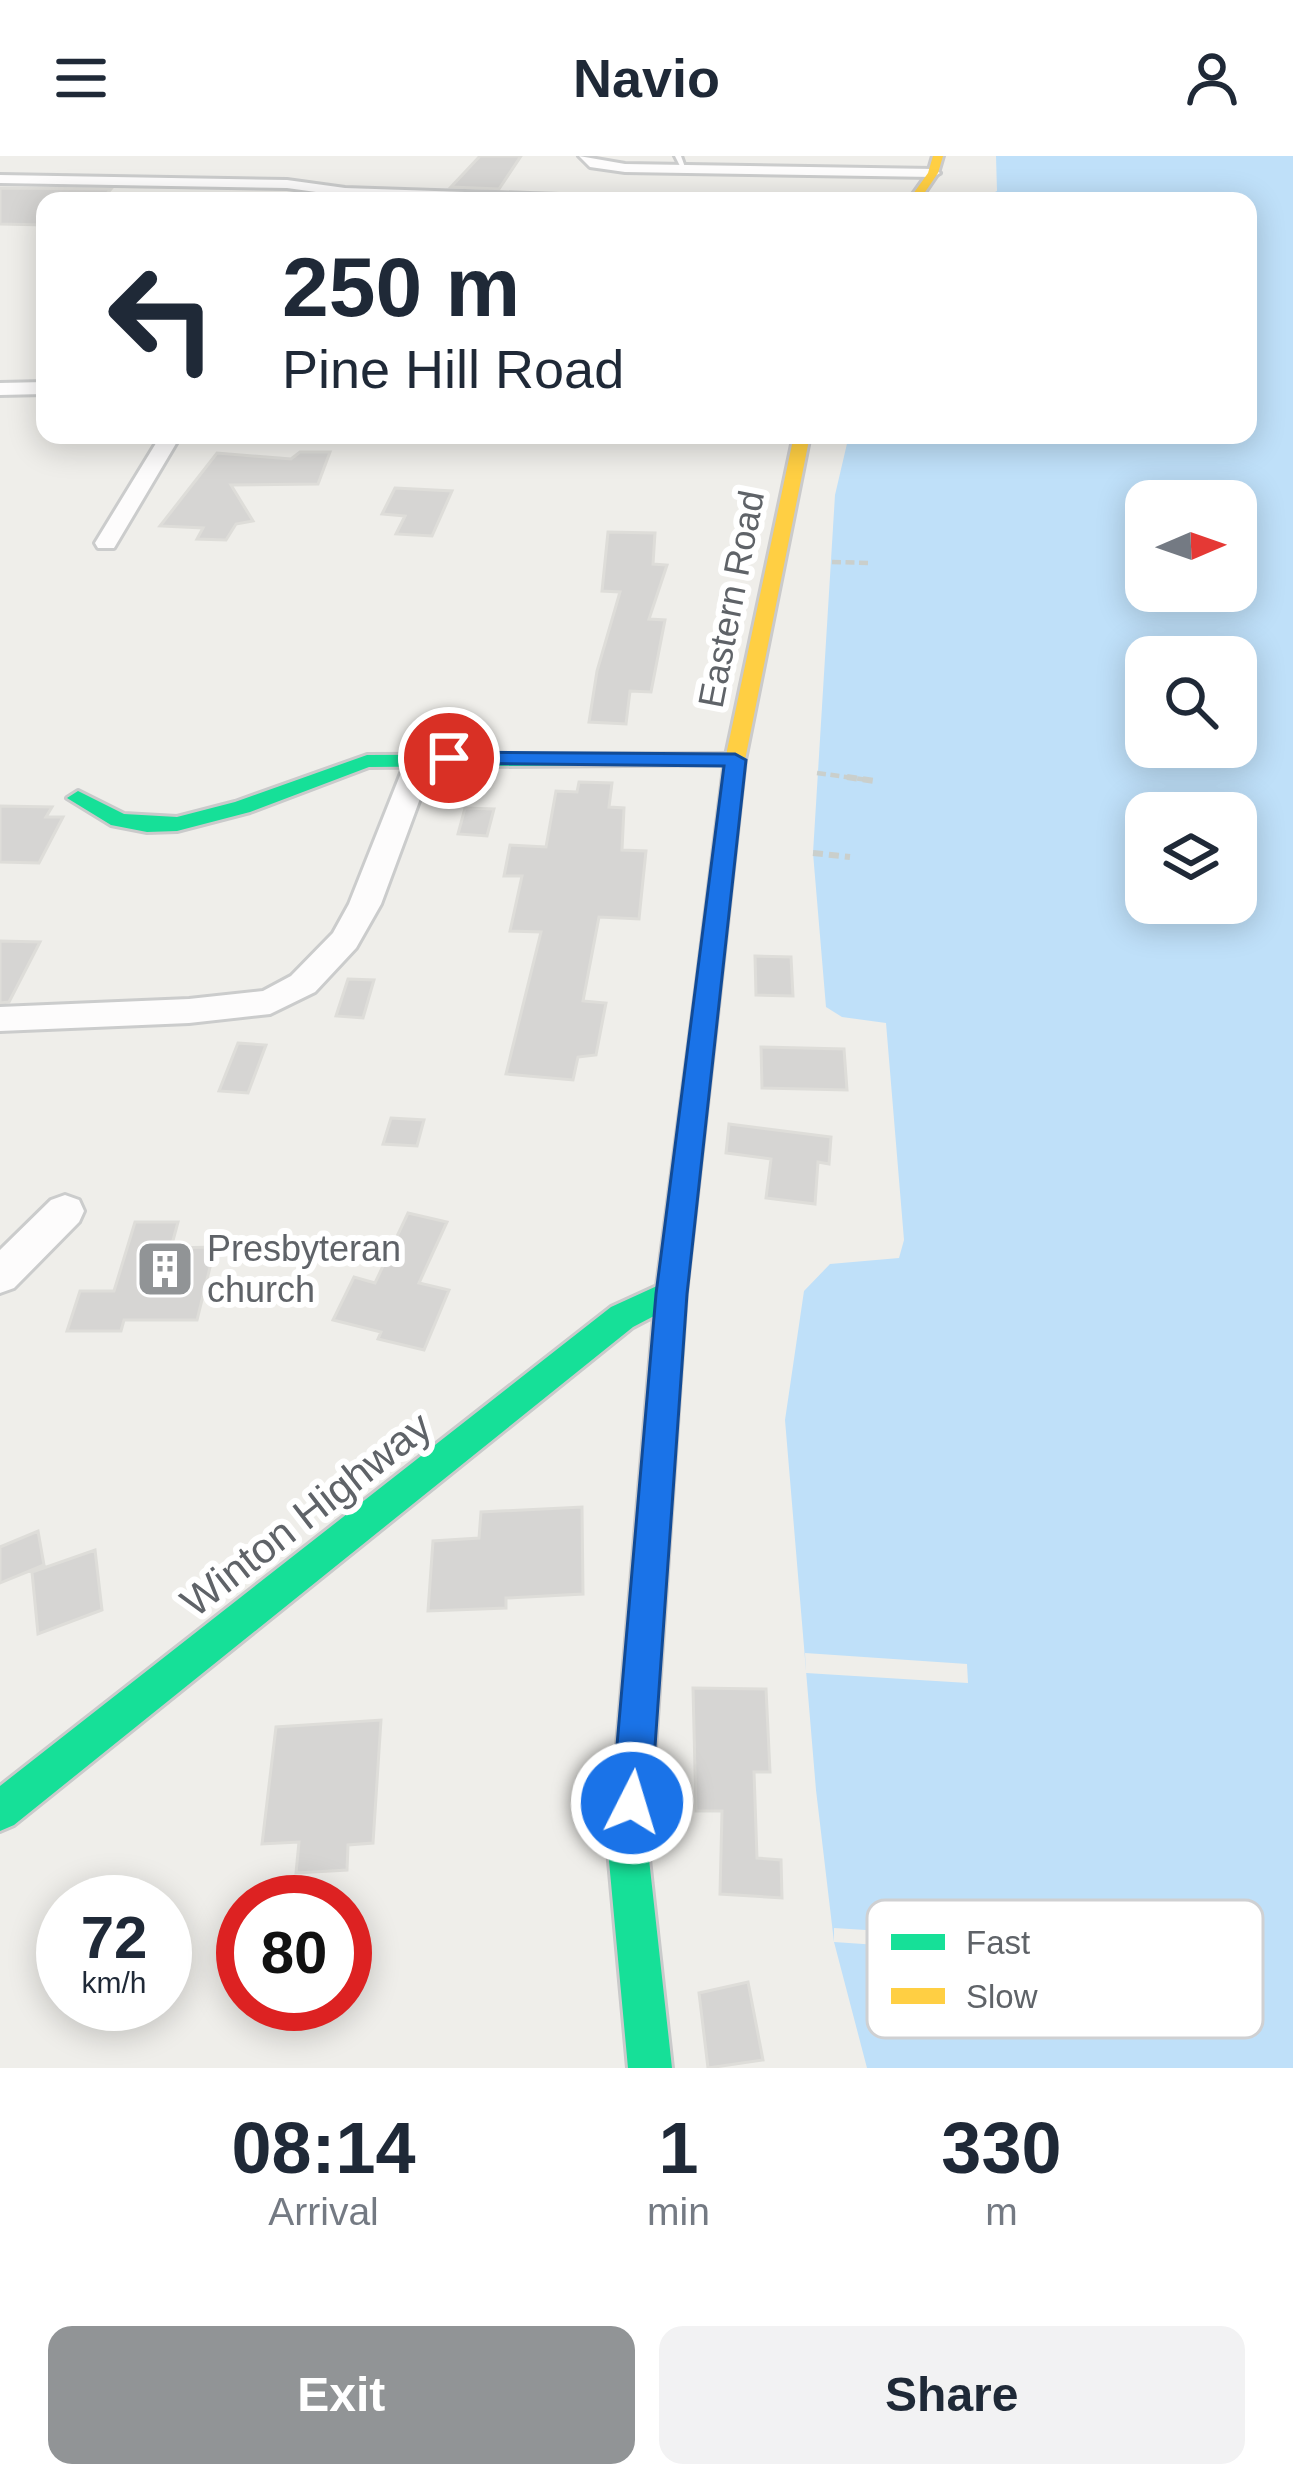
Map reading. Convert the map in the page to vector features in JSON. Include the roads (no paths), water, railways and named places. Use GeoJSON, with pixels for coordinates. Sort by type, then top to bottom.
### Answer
{"type":"FeatureCollection","features":[{"type":"Feature","properties":{"kind":"main road"},"geometry":{"type":"LineString","coordinates":[[919,192],[936,164]]}},
{"type":"Feature","properties":{"kind":"main road","name":"Eastern Road"},"geometry":{"type":"LineString","coordinates":[[650,2068],[628,1850],[671,1294],[735,760],[800,444]]}},
{"type":"Feature","properties":{"kind":"main road"},"geometry":{"type":"LineString","coordinates":[[78,797],[120,821],[149,825],[189,822],[249,804],[315,775],[367,761],[735,760]]}},
{"type":"Feature","properties":{"kind":"main road","name":"Winton Highway"},"geometry":{"type":"LineString","coordinates":[[0,1811],[622,1317],[671,1294]]}},
{"type":"Feature","properties":{"kind":"street"},"geometry":{"type":"LineString","coordinates":[[586,156],[607,167],[681,162],[936,164]]}},
{"type":"Feature","properties":{"kind":"street"},"geometry":{"type":"LineString","coordinates":[[0,178],[287,184],[345,192]]}},
{"type":"Feature","properties":{"kind":"street"},"geometry":{"type":"LineString","coordinates":[[265,192],[287,184]]}},
{"type":"Feature","properties":{"kind":"street"},"geometry":{"type":"LineString","coordinates":[[0,388],[36,388]]}},
{"type":"Feature","properties":{"kind":"street"},"geometry":{"type":"LineString","coordinates":[[106,543],[166,444]]}},
{"type":"Feature","properties":{"kind":"street"},"geometry":{"type":"LineString","coordinates":[[0,1019],[250,1005],[270,1002],[303,984],[345,940],[364,904],[421,758]]}},
{"type":"Feature","properties":{"kind":"street"},"geometry":{"type":"LineString","coordinates":[[0,1276],[65,1211]]}},
{"type":"Feature","properties":{"kind":"water"},"geometry":{"type":"Polygon","coordinates":[[[996,156],[1293,156],[1293,2068],[867,2068],[834,1942],[816,1790],[785,1420],[804,1291],[830,1264],[899,1258],[904,1240],[886,1023],[842,1017],[826,1007],[813,853],[835,495],[847,444],[1257,444],[1257,192],[995,192],[996,156]]]}},
{"type":"Feature","properties":{"kind":"place","name":"Presbyteran church"},"geometry":{"type":"Point","coordinates":[165,1269]}}]}
